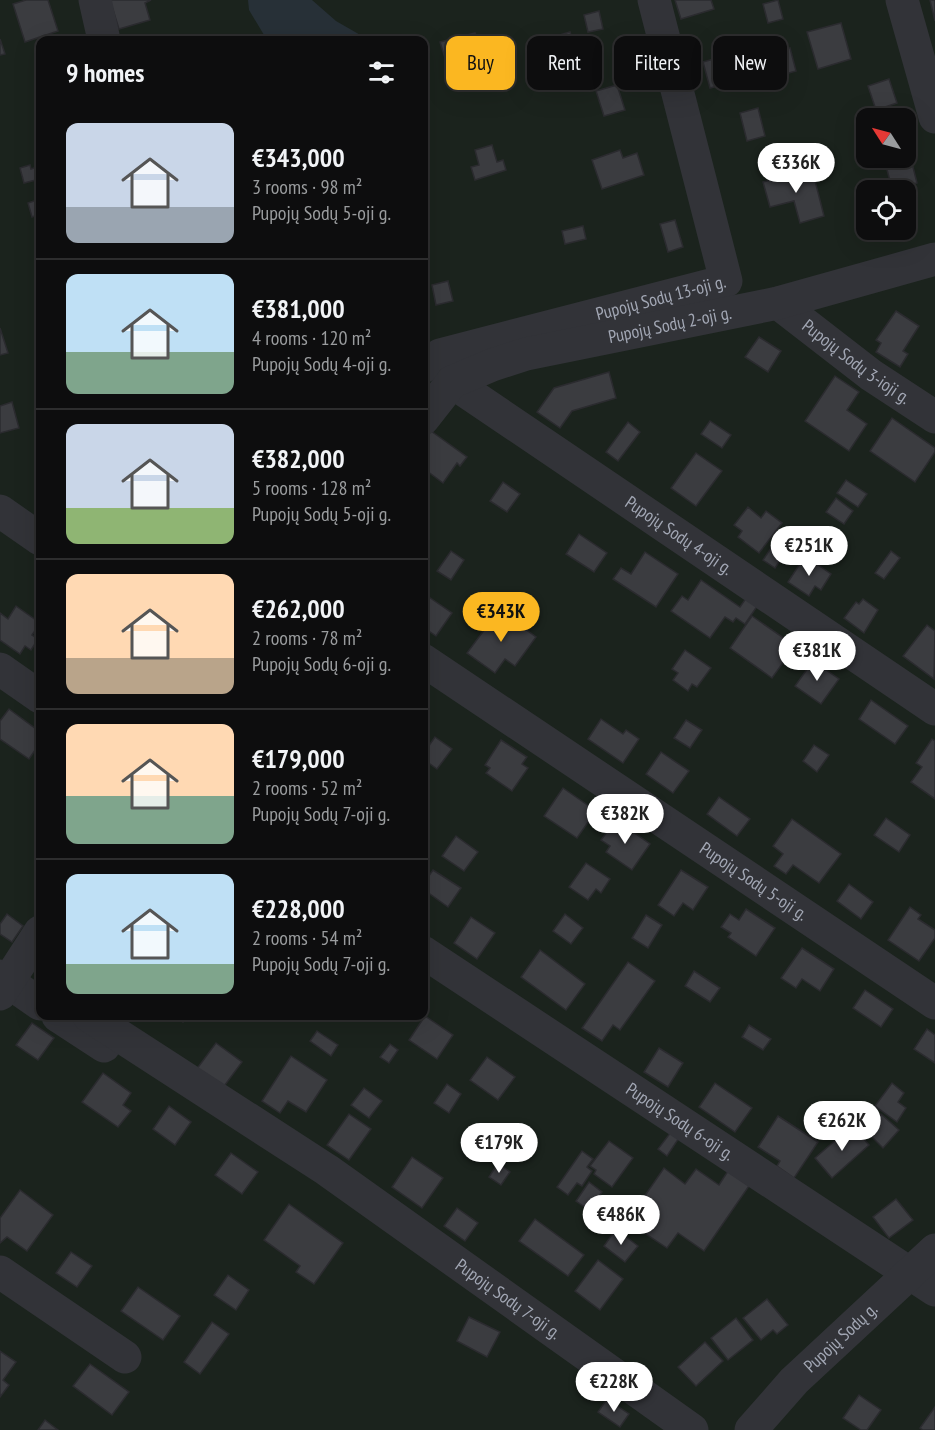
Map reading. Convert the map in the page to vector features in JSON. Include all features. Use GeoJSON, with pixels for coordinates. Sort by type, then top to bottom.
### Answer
{"type":"FeatureCollection","features":[{"type":"Feature","properties":{"kind":"street"},"geometry":{"type":"LineString","coordinates":[[95,0],[103,36]]}},
{"type":"Feature","properties":{"kind":"street","name":"Pupojų Sodų 13-oji g."},"geometry":{"type":"LineString","coordinates":[[428,364],[440,355],[726,281],[654,0]]}},
{"type":"Feature","properties":{"kind":"street"},"geometry":{"type":"LineString","coordinates":[[902,0],[935,117]]}},
{"type":"Feature","properties":{"kind":"street","name":"Pupojų Sodų 2-oji g."},"geometry":{"type":"LineString","coordinates":[[428,413],[452,382],[526,354],[778,303],[935,259]]}},
{"type":"Feature","properties":{"kind":"street","name":"Pupojų Sodų 3-ioji g."},"geometry":{"type":"LineString","coordinates":[[778,303],[872,375],[935,417]]}},
{"type":"Feature","properties":{"kind":"street","name":"Pupojų Sodų 4-oji g."},"geometry":{"type":"LineString","coordinates":[[452,382],[935,709]]}},
{"type":"Feature","properties":{"kind":"street"},"geometry":{"type":"LineString","coordinates":[[0,511],[36,536]]}},
{"type":"Feature","properties":{"kind":"street","name":"Pupojų Sodų 5-oji g."},"geometry":{"type":"LineString","coordinates":[[428,663],[935,1003]]}},
{"type":"Feature","properties":{"kind":"street"},"geometry":{"type":"LineString","coordinates":[[0,669],[36,694]]}},
{"type":"Feature","properties":{"kind":"street"},"geometry":{"type":"LineString","coordinates":[[36,938],[3,984],[36,1002]]}},
{"type":"Feature","properties":{"kind":"street","name":"Pupojų Sodų 6-oji g."},"geometry":{"type":"LineString","coordinates":[[428,955],[922,1282]]}},
{"type":"Feature","properties":{"kind":"street"},"geometry":{"type":"LineString","coordinates":[[64,1020],[329,1194],[354,1189]]}},
{"type":"Feature","properties":{"kind":"street","name":"Pupojų Sodų 7-oji g."},"geometry":{"type":"LineString","coordinates":[[95,1020],[354,1189],[692,1430]]}},
{"type":"Feature","properties":{"kind":"street","name":"Pupojų Sodų g."},"geometry":{"type":"LineString","coordinates":[[751,1430],[794,1382],[922,1282],[935,1250]]}},
{"type":"Feature","properties":{"kind":"street"},"geometry":{"type":"LineString","coordinates":[[0,1272],[125,1357]]}},
{"type":"Feature","properties":{"kind":"shaded area"},"geometry":{"type":"Polygon","coordinates":[[[0,0],[935,0],[935,1430],[0,1430],[0,0]]]}},
{"type":"Feature","properties":{"kind":"shaded area"},"geometry":{"type":"Polygon","coordinates":[[[248,0],[312,0],[336,21],[362,36],[265,36],[249,10],[248,0]]]}},
{"type":"Feature","properties":{"kind":"building"},"geometry":{"type":"Polygon","coordinates":[[[26,0],[48,0],[58,31],[36,36],[36,38],[25,42],[13,4],[26,0]]]}},
{"type":"Feature","properties":{"kind":"building"},"geometry":{"type":"Polygon","coordinates":[[[110,0],[151,0],[145,3],[150,20],[119,29],[110,0]]]}},
{"type":"Feature","properties":{"kind":"building"},"geometry":{"type":"Polygon","coordinates":[[[675,0],[711,0],[714,9],[681,19],[675,0]]]}},
{"type":"Feature","properties":{"kind":"building"},"geometry":{"type":"Polygon","coordinates":[[[778,0],[783,19],[768,23],[763,4],[778,0]]]}},
{"type":"Feature","properties":{"kind":"building"},"geometry":{"type":"Polygon","coordinates":[[[930,0],[935,0],[935,21],[930,0]]]}},
{"type":"Feature","properties":{"kind":"building"},"geometry":{"type":"Polygon","coordinates":[[[599,11],[603,29],[588,32],[584,15],[599,11]]]}},
{"type":"Feature","properties":{"kind":"building"},"geometry":{"type":"Polygon","coordinates":[[[841,23],[851,59],[818,69],[807,32],[841,23]]]}},
{"type":"Feature","properties":{"kind":"building"},"geometry":{"type":"Polygon","coordinates":[[[570,32],[571,36],[556,36],[570,32]]]}},
{"type":"Feature","properties":{"kind":"building"},"geometry":{"type":"Polygon","coordinates":[[[0,39],[5,54],[0,55],[0,39]]]}},
{"type":"Feature","properties":{"kind":"building"},"geometry":{"type":"Polygon","coordinates":[[[446,40],[446,61],[440,42],[446,40]]]}},
{"type":"Feature","properties":{"kind":"building"},"geometry":{"type":"Polygon","coordinates":[[[790,48],[796,71],[787,74],[787,49],[790,48]]]}},
{"type":"Feature","properties":{"kind":"building"},"geometry":{"type":"Polygon","coordinates":[[[713,59],[713,87],[710,88],[703,62],[713,59]]]}},
{"type":"Feature","properties":{"kind":"building"},"geometry":{"type":"Polygon","coordinates":[[[889,79],[897,103],[875,108],[868,86],[889,79]]]}},
{"type":"Feature","properties":{"kind":"building"},"geometry":{"type":"Polygon","coordinates":[[[614,86],[614,90],[619,90],[625,110],[604,116],[596,91],[614,86]]]}},
{"type":"Feature","properties":{"kind":"building"},"geometry":{"type":"Polygon","coordinates":[[[758,108],[765,136],[747,141],[740,113],[758,108]]]}},
{"type":"Feature","properties":{"kind":"building"},"geometry":{"type":"Polygon","coordinates":[[[784,144],[785,156],[770,158],[768,146],[784,144]]]}},
{"type":"Feature","properties":{"kind":"building"},"geometry":{"type":"Polygon","coordinates":[[[492,145],[497,162],[503,160],[506,170],[475,180],[471,167],[479,165],[475,150],[492,145]]]}},
{"type":"Feature","properties":{"kind":"building"},"geometry":{"type":"Polygon","coordinates":[[[620,150],[623,158],[637,153],[644,175],[602,189],[592,160],[620,150]]]}},
{"type":"Feature","properties":{"kind":"building"},"geometry":{"type":"Polygon","coordinates":[[[30,165],[31,169],[36,167],[36,180],[24,183],[20,168],[30,165]]]}},
{"type":"Feature","properties":{"kind":"building"},"geometry":{"type":"Polygon","coordinates":[[[887,168],[913,168],[917,183],[916,180],[890,180],[887,168]]]}},
{"type":"Feature","properties":{"kind":"building"},"geometry":{"type":"Polygon","coordinates":[[[812,169],[824,216],[800,223],[794,201],[770,207],[763,182],[812,169]]]}},
{"type":"Feature","properties":{"kind":"building"},"geometry":{"type":"Polygon","coordinates":[[[36,200],[36,216],[32,217],[28,203],[36,200]]]}},
{"type":"Feature","properties":{"kind":"building"},"geometry":{"type":"Polygon","coordinates":[[[675,220],[683,247],[668,252],[660,224],[675,220]]]}},
{"type":"Feature","properties":{"kind":"building"},"geometry":{"type":"Polygon","coordinates":[[[583,226],[586,239],[565,244],[562,231],[583,226]]]}},
{"type":"Feature","properties":{"kind":"building"},"geometry":{"type":"Polygon","coordinates":[[[448,281],[453,301],[436,305],[432,285],[448,281]]]}},
{"type":"Feature","properties":{"kind":"building"},"geometry":{"type":"Polygon","coordinates":[[[896,311],[919,326],[903,351],[908,354],[900,367],[876,352],[881,343],[876,340],[896,311]]]}},
{"type":"Feature","properties":{"kind":"building"},"geometry":{"type":"Polygon","coordinates":[[[0,328],[8,353],[0,355],[0,328]]]}},
{"type":"Feature","properties":{"kind":"building"},"geometry":{"type":"Polygon","coordinates":[[[759,337],[781,351],[768,372],[745,357],[759,337]]]}},
{"type":"Feature","properties":{"kind":"building"},"geometry":{"type":"Polygon","coordinates":[[[609,372],[616,398],[572,411],[560,428],[537,412],[554,388],[609,372]]]}},
{"type":"Feature","properties":{"kind":"building"},"geometry":{"type":"Polygon","coordinates":[[[835,376],[859,392],[847,410],[867,424],[849,451],[805,421],[835,376]]]}},
{"type":"Feature","properties":{"kind":"building"},"geometry":{"type":"Polygon","coordinates":[[[12,402],[19,428],[0,433],[0,406],[12,402]]]}},
{"type":"Feature","properties":{"kind":"building"},"geometry":{"type":"Polygon","coordinates":[[[892,418],[935,448],[935,452],[915,482],[870,451],[892,418]]]}},
{"type":"Feature","properties":{"kind":"building"},"geometry":{"type":"Polygon","coordinates":[[[710,421],[731,435],[722,448],[701,434],[710,421]]]}},
{"type":"Feature","properties":{"kind":"building"},"geometry":{"type":"Polygon","coordinates":[[[628,422],[640,432],[618,461],[606,452],[628,422]]]}},
{"type":"Feature","properties":{"kind":"building"},"geometry":{"type":"Polygon","coordinates":[[[431,431],[467,457],[460,466],[457,463],[443,483],[428,472],[428,436],[431,431]]]}},
{"type":"Feature","properties":{"kind":"building"},"geometry":{"type":"Polygon","coordinates":[[[696,453],[722,471],[696,506],[671,488],[696,453]]]}},
{"type":"Feature","properties":{"kind":"building"},"geometry":{"type":"Polygon","coordinates":[[[846,480],[867,494],[858,507],[837,493],[846,480]]]}},
{"type":"Feature","properties":{"kind":"building"},"geometry":{"type":"Polygon","coordinates":[[[503,482],[520,494],[507,512],[490,501],[503,482]]]}},
{"type":"Feature","properties":{"kind":"building"},"geometry":{"type":"Polygon","coordinates":[[[836,498],[853,511],[844,524],[826,512],[836,498]]]}},
{"type":"Feature","properties":{"kind":"building"},"geometry":{"type":"Polygon","coordinates":[[[748,507],[761,518],[766,511],[782,523],[759,553],[738,537],[742,531],[734,525],[748,507]]]}},
{"type":"Feature","properties":{"kind":"building"},"geometry":{"type":"Polygon","coordinates":[[[579,534],[607,553],[594,572],[566,554],[579,534]]]}},
{"type":"Feature","properties":{"kind":"building"},"geometry":{"type":"Polygon","coordinates":[[[771,548],[783,556],[775,568],[763,560],[771,548]]]}},
{"type":"Feature","properties":{"kind":"building"},"geometry":{"type":"Polygon","coordinates":[[[451,551],[464,560],[451,580],[437,571],[451,551]]]}},
{"type":"Feature","properties":{"kind":"building"},"geometry":{"type":"Polygon","coordinates":[[[891,551],[900,558],[884,579],[875,573],[891,551]]]}},
{"type":"Feature","properties":{"kind":"building"},"geometry":{"type":"Polygon","coordinates":[[[645,552],[678,574],[656,607],[613,579],[621,568],[631,574],[645,552]]]}},
{"type":"Feature","properties":{"kind":"building"},"geometry":{"type":"Polygon","coordinates":[[[805,556],[831,574],[821,590],[815,586],[809,596],[788,582],[805,556]]]}},
{"type":"Feature","properties":{"kind":"building"},"geometry":{"type":"Polygon","coordinates":[[[701,580],[740,607],[749,594],[760,602],[745,624],[736,618],[733,622],[725,617],[710,638],[671,611],[682,596],[688,600],[701,580]]]}},
{"type":"Feature","properties":{"kind":"building"},"geometry":{"type":"Polygon","coordinates":[[[428,596],[452,613],[436,636],[428,630],[428,596]]]}},
{"type":"Feature","properties":{"kind":"building"},"geometry":{"type":"Polygon","coordinates":[[[863,599],[878,610],[864,633],[844,618],[856,602],[859,604],[863,599]]]}},
{"type":"Feature","properties":{"kind":"building"},"geometry":{"type":"Polygon","coordinates":[[[16,606],[36,620],[36,629],[32,635],[36,638],[36,642],[31,650],[25,646],[20,654],[0,640],[0,613],[8,619],[16,606]]]}},
{"type":"Feature","properties":{"kind":"building"},"geometry":{"type":"Polygon","coordinates":[[[499,610],[536,637],[515,666],[505,659],[495,673],[467,653],[499,610]]]}},
{"type":"Feature","properties":{"kind":"building"},"geometry":{"type":"Polygon","coordinates":[[[752,616],[795,646],[772,678],[730,648],[752,616]]]}},
{"type":"Feature","properties":{"kind":"building"},"geometry":{"type":"Polygon","coordinates":[[[927,625],[935,631],[934,679],[903,656],[927,625]]]}},
{"type":"Feature","properties":{"kind":"building"},"geometry":{"type":"Polygon","coordinates":[[[685,650],[711,668],[697,687],[692,684],[688,691],[673,680],[678,673],[672,669],[685,650]]]}},
{"type":"Feature","properties":{"kind":"building"},"geometry":{"type":"Polygon","coordinates":[[[813,661],[839,679],[821,704],[795,686],[813,661]]]}},
{"type":"Feature","properties":{"kind":"building"},"geometry":{"type":"Polygon","coordinates":[[[871,700],[908,726],[895,744],[859,719],[871,700]]]}},
{"type":"Feature","properties":{"kind":"building"},"geometry":{"type":"Polygon","coordinates":[[[9,709],[36,729],[36,749],[29,759],[0,739],[0,721],[9,709]]]}},
{"type":"Feature","properties":{"kind":"building"},"geometry":{"type":"Polygon","coordinates":[[[601,719],[623,734],[626,730],[639,739],[623,763],[588,739],[601,719]]]}},
{"type":"Feature","properties":{"kind":"building"},"geometry":{"type":"Polygon","coordinates":[[[686,720],[702,730],[690,748],[674,738],[686,720]]]}},
{"type":"Feature","properties":{"kind":"building"},"geometry":{"type":"Polygon","coordinates":[[[435,737],[452,749],[437,769],[428,763],[428,747],[435,737]]]}},
{"type":"Feature","properties":{"kind":"building"},"geometry":{"type":"Polygon","coordinates":[[[932,739],[935,741],[935,799],[911,782],[922,767],[916,763],[932,739]]]}},
{"type":"Feature","properties":{"kind":"building"},"geometry":{"type":"Polygon","coordinates":[[[501,740],[527,757],[522,764],[528,768],[512,791],[486,773],[490,768],[485,765],[501,740]]]}},
{"type":"Feature","properties":{"kind":"building"},"geometry":{"type":"Polygon","coordinates":[[[814,745],[829,755],[817,772],[803,761],[814,745]]]}},
{"type":"Feature","properties":{"kind":"building"},"geometry":{"type":"Polygon","coordinates":[[[661,752],[689,771],[673,793],[646,774],[661,752]]]}},
{"type":"Feature","properties":{"kind":"building"},"geometry":{"type":"Polygon","coordinates":[[[563,788],[596,811],[577,838],[544,816],[563,788]]]}},
{"type":"Feature","properties":{"kind":"building"},"geometry":{"type":"Polygon","coordinates":[[[719,797],[750,819],[737,836],[707,814],[719,797]]]}},
{"type":"Feature","properties":{"kind":"building"},"geometry":{"type":"Polygon","coordinates":[[[886,818],[910,835],[899,852],[874,835],[886,818]]]}},
{"type":"Feature","properties":{"kind":"building"},"geometry":{"type":"Polygon","coordinates":[[[792,819],[841,854],[819,883],[793,865],[786,874],[774,866],[783,854],[773,846],[792,819]]]}},
{"type":"Feature","properties":{"kind":"building"},"geometry":{"type":"Polygon","coordinates":[[[616,820],[650,844],[632,870],[606,852],[610,846],[601,840],[616,820]]]}},
{"type":"Feature","properties":{"kind":"building"},"geometry":{"type":"Polygon","coordinates":[[[456,836],[478,852],[464,871],[442,856],[456,836]]]}},
{"type":"Feature","properties":{"kind":"building"},"geometry":{"type":"Polygon","coordinates":[[[586,863],[610,879],[601,893],[596,889],[588,900],[569,887],[586,863]]]}},
{"type":"Feature","properties":{"kind":"building"},"geometry":{"type":"Polygon","coordinates":[[[433,870],[461,888],[448,907],[428,893],[428,877],[433,870]]]}},
{"type":"Feature","properties":{"kind":"building"},"geometry":{"type":"Polygon","coordinates":[[[681,870],[708,887],[693,910],[683,903],[674,916],[658,905],[681,870]]]}},
{"type":"Feature","properties":{"kind":"building"},"geometry":{"type":"Polygon","coordinates":[[[849,884],[873,902],[861,919],[837,901],[849,884]]]}},
{"type":"Feature","properties":{"kind":"building"},"geometry":{"type":"Polygon","coordinates":[[[910,907],[921,915],[918,919],[935,930],[935,938],[919,961],[888,940],[910,907]]]}},
{"type":"Feature","properties":{"kind":"building"},"geometry":{"type":"Polygon","coordinates":[[[746,909],[775,928],[756,956],[728,937],[731,933],[721,927],[730,914],[739,920],[746,909]]]}},
{"type":"Feature","properties":{"kind":"building"},"geometry":{"type":"Polygon","coordinates":[[[7,914],[23,926],[12,942],[0,934],[0,924],[7,914]]]}},
{"type":"Feature","properties":{"kind":"building"},"geometry":{"type":"Polygon","coordinates":[[[565,914],[583,928],[571,944],[553,931],[565,914]]]}},
{"type":"Feature","properties":{"kind":"building"},"geometry":{"type":"Polygon","coordinates":[[[646,915],[662,925],[648,948],[632,938],[646,915]]]}},
{"type":"Feature","properties":{"kind":"building"},"geometry":{"type":"Polygon","coordinates":[[[471,917],[495,933],[477,959],[454,943],[471,917]]]}},
{"type":"Feature","properties":{"kind":"building"},"geometry":{"type":"Polygon","coordinates":[[[802,948],[834,969],[820,991],[802,979],[796,988],[781,978],[802,948]]]}},
{"type":"Feature","properties":{"kind":"building"},"geometry":{"type":"Polygon","coordinates":[[[540,950],[585,984],[566,1010],[521,977],[540,950]]]}},
{"type":"Feature","properties":{"kind":"building"},"geometry":{"type":"Polygon","coordinates":[[[628,962],[655,981],[620,1030],[613,1025],[602,1041],[582,1028],[628,962]]]}},
{"type":"Feature","properties":{"kind":"building"},"geometry":{"type":"Polygon","coordinates":[[[694,971],[720,988],[710,1002],[685,986],[694,971]]]}},
{"type":"Feature","properties":{"kind":"building"},"geometry":{"type":"Polygon","coordinates":[[[865,990],[893,1009],[881,1027],[853,1008],[865,990]]]}},
{"type":"Feature","properties":{"kind":"building"},"geometry":{"type":"Polygon","coordinates":[[[428,1018],[453,1035],[437,1059],[409,1040],[422,1020],[428,1020],[428,1018]]]}},
{"type":"Feature","properties":{"kind":"building"},"geometry":{"type":"Polygon","coordinates":[[[32,1023],[54,1038],[38,1060],[16,1045],[32,1023]]]}},
{"type":"Feature","properties":{"kind":"building"},"geometry":{"type":"Polygon","coordinates":[[[749,1025],[771,1039],[763,1050],[742,1037],[749,1025]]]}},
{"type":"Feature","properties":{"kind":"building"},"geometry":{"type":"Polygon","coordinates":[[[927,1029],[935,1035],[935,1063],[914,1049],[927,1029]]]}},
{"type":"Feature","properties":{"kind":"building"},"geometry":{"type":"Polygon","coordinates":[[[317,1031],[338,1045],[331,1056],[310,1041],[317,1031]]]}},
{"type":"Feature","properties":{"kind":"building"},"geometry":{"type":"Polygon","coordinates":[[[216,1043],[242,1062],[222,1089],[196,1070],[216,1043]]]}},
{"type":"Feature","properties":{"kind":"building"},"geometry":{"type":"Polygon","coordinates":[[[390,1044],[398,1050],[389,1063],[380,1057],[390,1044]]]}},
{"type":"Feature","properties":{"kind":"building"},"geometry":{"type":"Polygon","coordinates":[[[659,1048],[683,1063],[668,1087],[644,1072],[659,1048]]]}},
{"type":"Feature","properties":{"kind":"building"},"geometry":{"type":"Polygon","coordinates":[[[291,1056],[327,1080],[306,1112],[288,1101],[280,1113],[262,1101],[291,1056]]]}},
{"type":"Feature","properties":{"kind":"building"},"geometry":{"type":"Polygon","coordinates":[[[487,1057],[515,1077],[498,1100],[470,1080],[487,1057]]]}},
{"type":"Feature","properties":{"kind":"building"},"geometry":{"type":"Polygon","coordinates":[[[103,1073],[131,1093],[123,1105],[131,1111],[118,1127],[82,1102],[103,1073]]]}},
{"type":"Feature","properties":{"kind":"building"},"geometry":{"type":"Polygon","coordinates":[[[715,1083],[752,1108],[735,1132],[699,1107],[715,1083]]]}},
{"type":"Feature","properties":{"kind":"building"},"geometry":{"type":"Polygon","coordinates":[[[892,1083],[904,1093],[898,1102],[906,1108],[897,1122],[875,1106],[892,1083]]]}},
{"type":"Feature","properties":{"kind":"building"},"geometry":{"type":"Polygon","coordinates":[[[447,1084],[461,1094],[449,1113],[434,1103],[447,1084]]]}},
{"type":"Feature","properties":{"kind":"building"},"geometry":{"type":"Polygon","coordinates":[[[364,1088],[382,1101],[369,1118],[351,1105],[364,1088]]]}},
{"type":"Feature","properties":{"kind":"building"},"geometry":{"type":"Polygon","coordinates":[[[169,1106],[191,1122],[175,1145],[153,1129],[169,1106]]]}},
{"type":"Feature","properties":{"kind":"building"},"geometry":{"type":"Polygon","coordinates":[[[349,1114],[371,1129],[349,1160],[327,1145],[349,1114]]]}},
{"type":"Feature","properties":{"kind":"building"},"geometry":{"type":"Polygon","coordinates":[[[881,1114],[899,1130],[883,1148],[866,1131],[881,1114]]]}},
{"type":"Feature","properties":{"kind":"building"},"geometry":{"type":"Polygon","coordinates":[[[778,1116],[818,1142],[794,1178],[777,1166],[780,1161],[758,1147],[778,1116]]]}},
{"type":"Feature","properties":{"kind":"building"},"geometry":{"type":"Polygon","coordinates":[[[852,1126],[869,1145],[832,1178],[815,1158],[852,1126]]]}},
{"type":"Feature","properties":{"kind":"building"},"geometry":{"type":"Polygon","coordinates":[[[671,1132],[679,1138],[667,1156],[658,1149],[671,1132]]]}},
{"type":"Feature","properties":{"kind":"building"},"geometry":{"type":"Polygon","coordinates":[[[609,1141],[633,1158],[612,1187],[594,1174],[596,1170],[590,1166],[609,1141]]]}},
{"type":"Feature","properties":{"kind":"building"},"geometry":{"type":"Polygon","coordinates":[[[582,1151],[593,1159],[587,1167],[592,1171],[582,1186],[577,1183],[568,1195],[557,1187],[582,1151]]]}},
{"type":"Feature","properties":{"kind":"building"},"geometry":{"type":"Polygon","coordinates":[[[231,1153],[258,1172],[242,1194],[215,1175],[231,1153]]]}},
{"type":"Feature","properties":{"kind":"building"},"geometry":{"type":"Polygon","coordinates":[[[412,1157],[443,1178],[422,1208],[392,1187],[412,1157]]]}},
{"type":"Feature","properties":{"kind":"building"},"geometry":{"type":"Polygon","coordinates":[[[498,1163],[510,1172],[501,1185],[489,1177],[498,1163]]]}},
{"type":"Feature","properties":{"kind":"building"},"geometry":{"type":"Polygon","coordinates":[[[664,1168],[685,1184],[696,1169],[719,1185],[728,1171],[749,1186],[704,1251],[678,1233],[667,1248],[646,1234],[653,1223],[635,1210],[664,1168]]]}},
{"type":"Feature","properties":{"kind":"building"},"geometry":{"type":"Polygon","coordinates":[[[589,1182],[602,1192],[589,1210],[576,1201],[589,1182]]]}},
{"type":"Feature","properties":{"kind":"building"},"geometry":{"type":"Polygon","coordinates":[[[20,1190],[53,1215],[27,1251],[7,1237],[0,1243],[0,1218],[20,1190]]]}},
{"type":"Feature","properties":{"kind":"building"},"geometry":{"type":"Polygon","coordinates":[[[606,1196],[625,1209],[616,1223],[597,1210],[606,1196]]]}},
{"type":"Feature","properties":{"kind":"building"},"geometry":{"type":"Polygon","coordinates":[[[896,1199],[913,1220],[889,1238],[873,1217],[896,1199]]]}},
{"type":"Feature","properties":{"kind":"building"},"geometry":{"type":"Polygon","coordinates":[[[289,1204],[343,1243],[314,1284],[296,1272],[300,1266],[264,1240],[289,1204]]]}},
{"type":"Feature","properties":{"kind":"building"},"geometry":{"type":"Polygon","coordinates":[[[457,1208],[478,1223],[465,1241],[444,1226],[457,1208]]]}},
{"type":"Feature","properties":{"kind":"building"},"geometry":{"type":"Polygon","coordinates":[[[535,1219],[584,1255],[568,1276],[519,1241],[535,1219]]]}},
{"type":"Feature","properties":{"kind":"building"},"geometry":{"type":"Polygon","coordinates":[[[616,1229],[638,1246],[625,1262],[604,1246],[616,1229]]]}},
{"type":"Feature","properties":{"kind":"building"},"geometry":{"type":"Polygon","coordinates":[[[71,1252],[92,1266],[77,1287],[56,1273],[71,1252]]]}},
{"type":"Feature","properties":{"kind":"building"},"geometry":{"type":"Polygon","coordinates":[[[598,1260],[623,1279],[600,1310],[575,1291],[598,1260]]]}},
{"type":"Feature","properties":{"kind":"building"},"geometry":{"type":"Polygon","coordinates":[[[228,1275],[249,1290],[236,1310],[214,1295],[228,1275]]]}},
{"type":"Feature","properties":{"kind":"building"},"geometry":{"type":"Polygon","coordinates":[[[138,1287],[180,1316],[163,1340],[121,1311],[138,1287]]]}},
{"type":"Feature","properties":{"kind":"building"},"geometry":{"type":"Polygon","coordinates":[[[767,1299],[788,1325],[777,1334],[773,1330],[761,1340],[743,1318],[767,1299]]]}},
{"type":"Feature","properties":{"kind":"building"},"geometry":{"type":"Polygon","coordinates":[[[469,1317],[500,1332],[487,1357],[457,1341],[469,1317]]]}},
{"type":"Feature","properties":{"kind":"building"},"geometry":{"type":"Polygon","coordinates":[[[736,1318],[753,1340],[728,1360],[711,1338],[736,1318]]]}},
{"type":"Feature","properties":{"kind":"building"},"geometry":{"type":"Polygon","coordinates":[[[212,1322],[229,1334],[200,1374],[184,1362],[212,1322]]]}},
{"type":"Feature","properties":{"kind":"building"},"geometry":{"type":"Polygon","coordinates":[[[705,1342],[723,1361],[696,1386],[678,1367],[705,1342]]]}},
{"type":"Feature","properties":{"kind":"building"},"geometry":{"type":"Polygon","coordinates":[[[0,1351],[16,1362],[3,1380],[9,1385],[0,1397],[0,1351]]]}},
{"type":"Feature","properties":{"kind":"building"},"geometry":{"type":"Polygon","coordinates":[[[90,1364],[129,1392],[112,1415],[73,1386],[90,1364]]]}},
{"type":"Feature","properties":{"kind":"building"},"geometry":{"type":"Polygon","coordinates":[[[859,1395],[881,1410],[867,1430],[861,1430],[843,1418],[859,1395]]]}},
{"type":"Feature","properties":{"kind":"building"},"geometry":{"type":"Polygon","coordinates":[[[607,1399],[629,1414],[620,1427],[598,1412],[607,1399]]]}},
{"type":"Feature","properties":{"kind":"building"},"geometry":{"type":"Polygon","coordinates":[[[935,1407],[935,1430],[923,1430],[920,1428],[935,1407]]]}},
{"type":"Feature","properties":{"kind":"building"},"geometry":{"type":"Polygon","coordinates":[[[45,1420],[58,1430],[38,1430],[45,1420]]]}}]}
